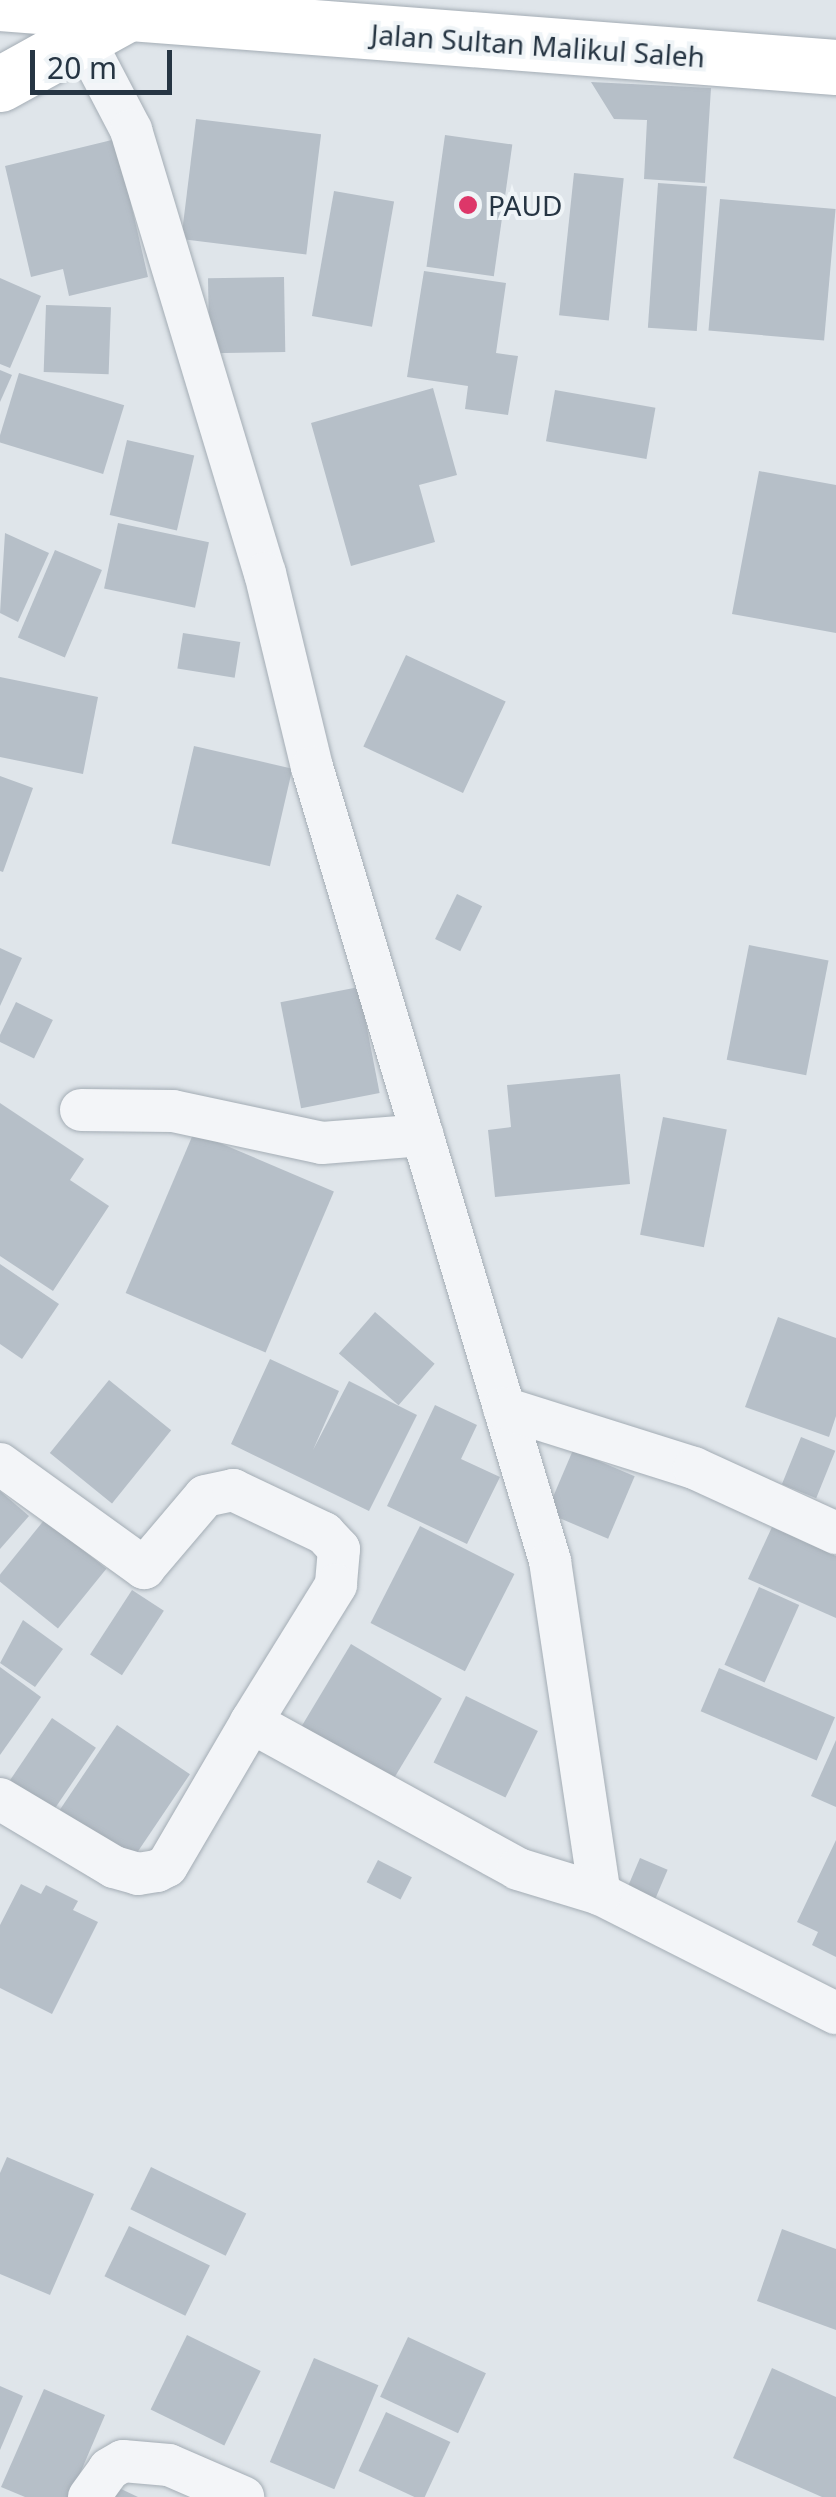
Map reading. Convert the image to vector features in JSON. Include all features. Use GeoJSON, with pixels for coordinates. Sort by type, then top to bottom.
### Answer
{"type":"FeatureCollection","features":[{"type":"Feature","properties":{"kind":"main road","name":"Jalan Sultan Malikul Saleh"},"geometry":{"type":"LineString","coordinates":[[0,3],[103,27],[836,67]]}},
{"type":"Feature","properties":{"kind":"main road"},"geometry":{"type":"LineString","coordinates":[[0,84],[103,27]]}},
{"type":"Feature","properties":{"kind":"street"},"geometry":{"type":"LineString","coordinates":[[103,27],[550,1561],[600,1894]]}},
{"type":"Feature","properties":{"kind":"street"},"geometry":{"type":"LineString","coordinates":[[81,1110],[173,1111],[322,1143],[423,1135]]}},
{"type":"Feature","properties":{"kind":"street"},"geometry":{"type":"LineString","coordinates":[[504,1408],[694,1468],[836,1533]]}},
{"type":"Feature","properties":{"kind":"street"},"geometry":{"type":"LineString","coordinates":[[0,1464],[144,1568],[205,1496],[233,1490],[324,1533],[338,1549],[336,1585],[250,1722],[167,1866],[138,1874],[114,1867],[0,1799]]}},
{"type":"Feature","properties":{"kind":"street"},"geometry":{"type":"LineString","coordinates":[[250,1722],[518,1869],[600,1894],[836,2013]]}},
{"type":"Feature","properties":{"kind":"street"},"geometry":{"type":"LineString","coordinates":[[89,2497],[109,2469],[123,2461],[169,2464],[244,2497]]}},
{"type":"Feature","properties":{"kind":"building"},"geometry":{"type":"Polygon","coordinates":[[[591,82],[711,88],[705,183],[644,179],[647,120],[614,119],[591,82]]]}},
{"type":"Feature","properties":{"kind":"building"},"geometry":{"type":"Polygon","coordinates":[[[196,119],[321,134],[306,254],[181,239],[196,119]]]}},
{"type":"Feature","properties":{"kind":"building","name":"PAUD"},"geometry":{"type":"Polygon","coordinates":[[[445,135],[512,144],[494,276],[426,267],[445,135]]]}},
{"type":"Feature","properties":{"kind":"building"},"geometry":{"type":"Polygon","coordinates":[[[116,139],[148,277],[69,296],[63,269],[31,277],[5,166],[116,139]]]}},
{"type":"Feature","properties":{"kind":"building"},"geometry":{"type":"Polygon","coordinates":[[[574,173],[624,178],[609,320],[559,315],[574,173]]]}},
{"type":"Feature","properties":{"kind":"building"},"geometry":{"type":"Polygon","coordinates":[[[658,183],[707,186],[697,331],[648,328],[658,183]]]}},
{"type":"Feature","properties":{"kind":"building"},"geometry":{"type":"Polygon","coordinates":[[[334,191],[394,202],[372,327],[312,316],[334,191]]]}},
{"type":"Feature","properties":{"kind":"building"},"geometry":{"type":"Polygon","coordinates":[[[720,199],[836,209],[824,341],[708,330],[720,199]]]}},
{"type":"Feature","properties":{"kind":"building"},"geometry":{"type":"Polygon","coordinates":[[[424,271],[506,283],[496,353],[518,356],[508,415],[465,409],[468,386],[407,377],[424,271]]]}},
{"type":"Feature","properties":{"kind":"building"},"geometry":{"type":"Polygon","coordinates":[[[284,277],[285,352],[209,353],[208,278],[284,277]]]}},
{"type":"Feature","properties":{"kind":"building"},"geometry":{"type":"Polygon","coordinates":[[[0,278],[41,296],[10,368],[0,364],[0,278]]]}},
{"type":"Feature","properties":{"kind":"building"},"geometry":{"type":"Polygon","coordinates":[[[46,305],[111,307],[109,374],[44,372],[46,305]]]}},
{"type":"Feature","properties":{"kind":"building"},"geometry":{"type":"Polygon","coordinates":[[[0,370],[12,375],[0,402],[0,370]]]}},
{"type":"Feature","properties":{"kind":"building"},"geometry":{"type":"Polygon","coordinates":[[[19,373],[124,405],[103,474],[0,442],[19,373]]]}},
{"type":"Feature","properties":{"kind":"building"},"geometry":{"type":"Polygon","coordinates":[[[433,388],[457,475],[419,485],[435,542],[351,566],[311,423],[433,388]]]}},
{"type":"Feature","properties":{"kind":"building"},"geometry":{"type":"Polygon","coordinates":[[[555,390],[655,408],[646,459],[546,441],[555,390]]]}},
{"type":"Feature","properties":{"kind":"building"},"geometry":{"type":"Polygon","coordinates":[[[127,440],[194,456],[177,531],[110,515],[127,440]]]}},
{"type":"Feature","properties":{"kind":"building"},"geometry":{"type":"Polygon","coordinates":[[[759,471],[836,485],[836,633],[732,614],[759,471]]]}},
{"type":"Feature","properties":{"kind":"building"},"geometry":{"type":"Polygon","coordinates":[[[118,523],[209,542],[195,608],[104,589],[118,523]]]}},
{"type":"Feature","properties":{"kind":"building"},"geometry":{"type":"Polygon","coordinates":[[[5,533],[49,553],[18,622],[0,613],[5,533]]]}},
{"type":"Feature","properties":{"kind":"building"},"geometry":{"type":"Polygon","coordinates":[[[55,550],[102,570],[65,657],[18,637],[55,550]]]}},
{"type":"Feature","properties":{"kind":"building"},"geometry":{"type":"Polygon","coordinates":[[[183,633],[240,642],[235,678],[177,669],[183,633]]]}},
{"type":"Feature","properties":{"kind":"building"},"geometry":{"type":"Polygon","coordinates":[[[406,655],[506,701],[463,793],[363,747],[406,655]]]}},
{"type":"Feature","properties":{"kind":"building"},"geometry":{"type":"Polygon","coordinates":[[[0,677],[98,697],[83,774],[0,757],[0,677]]]}},
{"type":"Feature","properties":{"kind":"building"},"geometry":{"type":"Polygon","coordinates":[[[194,746],[292,769],[270,866],[172,843],[194,746]]]}},
{"type":"Feature","properties":{"kind":"building"},"geometry":{"type":"Polygon","coordinates":[[[0,776],[33,788],[3,872],[0,871],[0,776]]]}},
{"type":"Feature","properties":{"kind":"building"},"geometry":{"type":"Polygon","coordinates":[[[457,894],[482,906],[460,951],[435,939],[457,894]]]}},
{"type":"Feature","properties":{"kind":"building"},"geometry":{"type":"Polygon","coordinates":[[[749,945],[829,960],[806,1075],[727,1060],[749,945]]]}},
{"type":"Feature","properties":{"kind":"building"},"geometry":{"type":"Polygon","coordinates":[[[0,948],[22,958],[0,1006],[0,948]]]}},
{"type":"Feature","properties":{"kind":"building"},"geometry":{"type":"Polygon","coordinates":[[[359,987],[380,1093],[301,1108],[280,1002],[359,987]]]}},
{"type":"Feature","properties":{"kind":"building"},"geometry":{"type":"Polygon","coordinates":[[[16,1002],[53,1020],[34,1059],[0,1042],[16,1002]]]}},
{"type":"Feature","properties":{"kind":"building"},"geometry":{"type":"Polygon","coordinates":[[[620,1074],[630,1184],[495,1197],[488,1130],[511,1127],[507,1085],[620,1074]]]}},
{"type":"Feature","properties":{"kind":"building"},"geometry":{"type":"Polygon","coordinates":[[[0,1103],[84,1159],[70,1180],[109,1206],[53,1291],[0,1256],[0,1103]]]}},
{"type":"Feature","properties":{"kind":"building"},"geometry":{"type":"Polygon","coordinates":[[[663,1117],[727,1129],[704,1247],[640,1235],[663,1117]]]}},
{"type":"Feature","properties":{"kind":"building"},"geometry":{"type":"Polygon","coordinates":[[[194,1132],[334,1191],[266,1352],[126,1293],[194,1132]]]}},
{"type":"Feature","properties":{"kind":"building"},"geometry":{"type":"Polygon","coordinates":[[[0,1264],[59,1304],[22,1359],[0,1344],[0,1264]]]}},
{"type":"Feature","properties":{"kind":"building"},"geometry":{"type":"Polygon","coordinates":[[[375,1312],[435,1364],[399,1405],[339,1354],[375,1312]]]}},
{"type":"Feature","properties":{"kind":"building"},"geometry":{"type":"Polygon","coordinates":[[[778,1317],[836,1338],[836,1416],[829,1437],[745,1407],[778,1317]]]}},
{"type":"Feature","properties":{"kind":"building"},"geometry":{"type":"Polygon","coordinates":[[[270,1359],[339,1391],[313,1450],[349,1381],[417,1415],[369,1511],[231,1444],[270,1359]]]}},
{"type":"Feature","properties":{"kind":"building"},"geometry":{"type":"Polygon","coordinates":[[[109,1380],[171,1430],[112,1503],[50,1453],[109,1380]]]}},
{"type":"Feature","properties":{"kind":"building"},"geometry":{"type":"Polygon","coordinates":[[[435,1405],[477,1425],[461,1459],[500,1477],[467,1544],[387,1506],[435,1405]]]}},
{"type":"Feature","properties":{"kind":"building"},"geometry":{"type":"Polygon","coordinates":[[[801,1437],[835,1451],[816,1498],[782,1484],[801,1437]]]}},
{"type":"Feature","properties":{"kind":"building"},"geometry":{"type":"Polygon","coordinates":[[[573,1450],[635,1476],[608,1539],[546,1513],[573,1450]]]}},
{"type":"Feature","properties":{"kind":"building"},"geometry":{"type":"Polygon","coordinates":[[[0,1491],[29,1516],[0,1549],[0,1491]]]}},
{"type":"Feature","properties":{"kind":"building"},"geometry":{"type":"Polygon","coordinates":[[[45,1519],[106,1569],[58,1629],[0,1582],[0,1575],[45,1519]]]}},
{"type":"Feature","properties":{"kind":"building"},"geometry":{"type":"Polygon","coordinates":[[[420,1526],[514,1574],[465,1671],[371,1623],[420,1526]]]}},
{"type":"Feature","properties":{"kind":"building"},"geometry":{"type":"Polygon","coordinates":[[[772,1527],[836,1556],[836,1618],[748,1579],[772,1527]]]}},
{"type":"Feature","properties":{"kind":"building"},"geometry":{"type":"Polygon","coordinates":[[[759,1587],[799,1605],[765,1683],[724,1665],[759,1587]]]}},
{"type":"Feature","properties":{"kind":"building"},"geometry":{"type":"Polygon","coordinates":[[[132,1590],[164,1611],[122,1675],[90,1655],[132,1590]]]}},
{"type":"Feature","properties":{"kind":"building"},"geometry":{"type":"Polygon","coordinates":[[[23,1620],[63,1649],[35,1687],[0,1663],[23,1620]]]}},
{"type":"Feature","properties":{"kind":"building"},"geometry":{"type":"Polygon","coordinates":[[[351,1644],[442,1699],[389,1786],[298,1731],[351,1644]]]}},
{"type":"Feature","properties":{"kind":"building"},"geometry":{"type":"Polygon","coordinates":[[[0,1667],[41,1697],[0,1755],[0,1667]]]}},
{"type":"Feature","properties":{"kind":"building"},"geometry":{"type":"Polygon","coordinates":[[[719,1668],[835,1717],[817,1760],[701,1711],[719,1668]]]}},
{"type":"Feature","properties":{"kind":"building"},"geometry":{"type":"Polygon","coordinates":[[[466,1696],[538,1731],[505,1798],[434,1763],[466,1696]]]}},
{"type":"Feature","properties":{"kind":"building"},"geometry":{"type":"Polygon","coordinates":[[[52,1718],[96,1748],[54,1810],[10,1780],[52,1718]]]}},
{"type":"Feature","properties":{"kind":"building"},"geometry":{"type":"Polygon","coordinates":[[[117,1725],[190,1774],[130,1863],[57,1814],[117,1725]]]}},
{"type":"Feature","properties":{"kind":"building"},"geometry":{"type":"Polygon","coordinates":[[[836,1740],[836,1807],[811,1796],[836,1740]]]}},
{"type":"Feature","properties":{"kind":"building"},"geometry":{"type":"Polygon","coordinates":[[[836,1840],[836,1957],[812,1945],[818,1932],[797,1922],[836,1840]]]}},
{"type":"Feature","properties":{"kind":"building"},"geometry":{"type":"Polygon","coordinates":[[[640,1858],[668,1870],[654,1902],[626,1890],[640,1858]]]}},
{"type":"Feature","properties":{"kind":"building"},"geometry":{"type":"Polygon","coordinates":[[[378,1860],[412,1877],[401,1900],[367,1882],[378,1860]]]}},
{"type":"Feature","properties":{"kind":"building"},"geometry":{"type":"Polygon","coordinates":[[[21,1884],[41,1894],[46,1885],[78,1901],[73,1910],[98,1922],[52,2014],[0,1988],[0,1925],[21,1884]]]}},
{"type":"Feature","properties":{"kind":"building"},"geometry":{"type":"Polygon","coordinates":[[[7,2157],[94,2194],[50,2295],[0,2274],[0,2173],[7,2157]]]}},
{"type":"Feature","properties":{"kind":"building"},"geometry":{"type":"Polygon","coordinates":[[[151,2167],[246,2213],[226,2256],[130,2209],[151,2167]]]}},
{"type":"Feature","properties":{"kind":"building"},"geometry":{"type":"Polygon","coordinates":[[[129,2226],[210,2265],[185,2316],[104,2276],[129,2226]]]}},
{"type":"Feature","properties":{"kind":"building"},"geometry":{"type":"Polygon","coordinates":[[[782,2229],[836,2249],[836,2330],[757,2301],[782,2229]]]}},
{"type":"Feature","properties":{"kind":"building"},"geometry":{"type":"Polygon","coordinates":[[[187,2335],[261,2371],[224,2446],[151,2410],[187,2335]]]}},
{"type":"Feature","properties":{"kind":"building"},"geometry":{"type":"Polygon","coordinates":[[[408,2337],[486,2373],[458,2433],[380,2397],[408,2337]]]}},
{"type":"Feature","properties":{"kind":"building"},"geometry":{"type":"Polygon","coordinates":[[[314,2358],[378,2385],[334,2489],[270,2462],[314,2358]]]}},
{"type":"Feature","properties":{"kind":"building"},"geometry":{"type":"Polygon","coordinates":[[[772,2368],[836,2397],[836,2497],[822,2497],[733,2458],[772,2368]]]}},
{"type":"Feature","properties":{"kind":"building"},"geometry":{"type":"Polygon","coordinates":[[[0,2386],[23,2396],[0,2450],[0,2386]]]}},
{"type":"Feature","properties":{"kind":"building"},"geometry":{"type":"Polygon","coordinates":[[[44,2389],[105,2415],[70,2497],[25,2497],[1,2487],[44,2389]]]}},
{"type":"Feature","properties":{"kind":"building"},"geometry":{"type":"Polygon","coordinates":[[[386,2412],[450,2442],[425,2497],[414,2497],[359,2471],[386,2412]]]}},
{"type":"Feature","properties":{"kind":"building"},"geometry":{"type":"Polygon","coordinates":[[[119,2488],[138,2497],[115,2497],[119,2488]]]}},
{"type":"Feature","properties":{"kind":"place","name":"PAUD"},"geometry":{"type":"Point","coordinates":[468,205]}}]}
